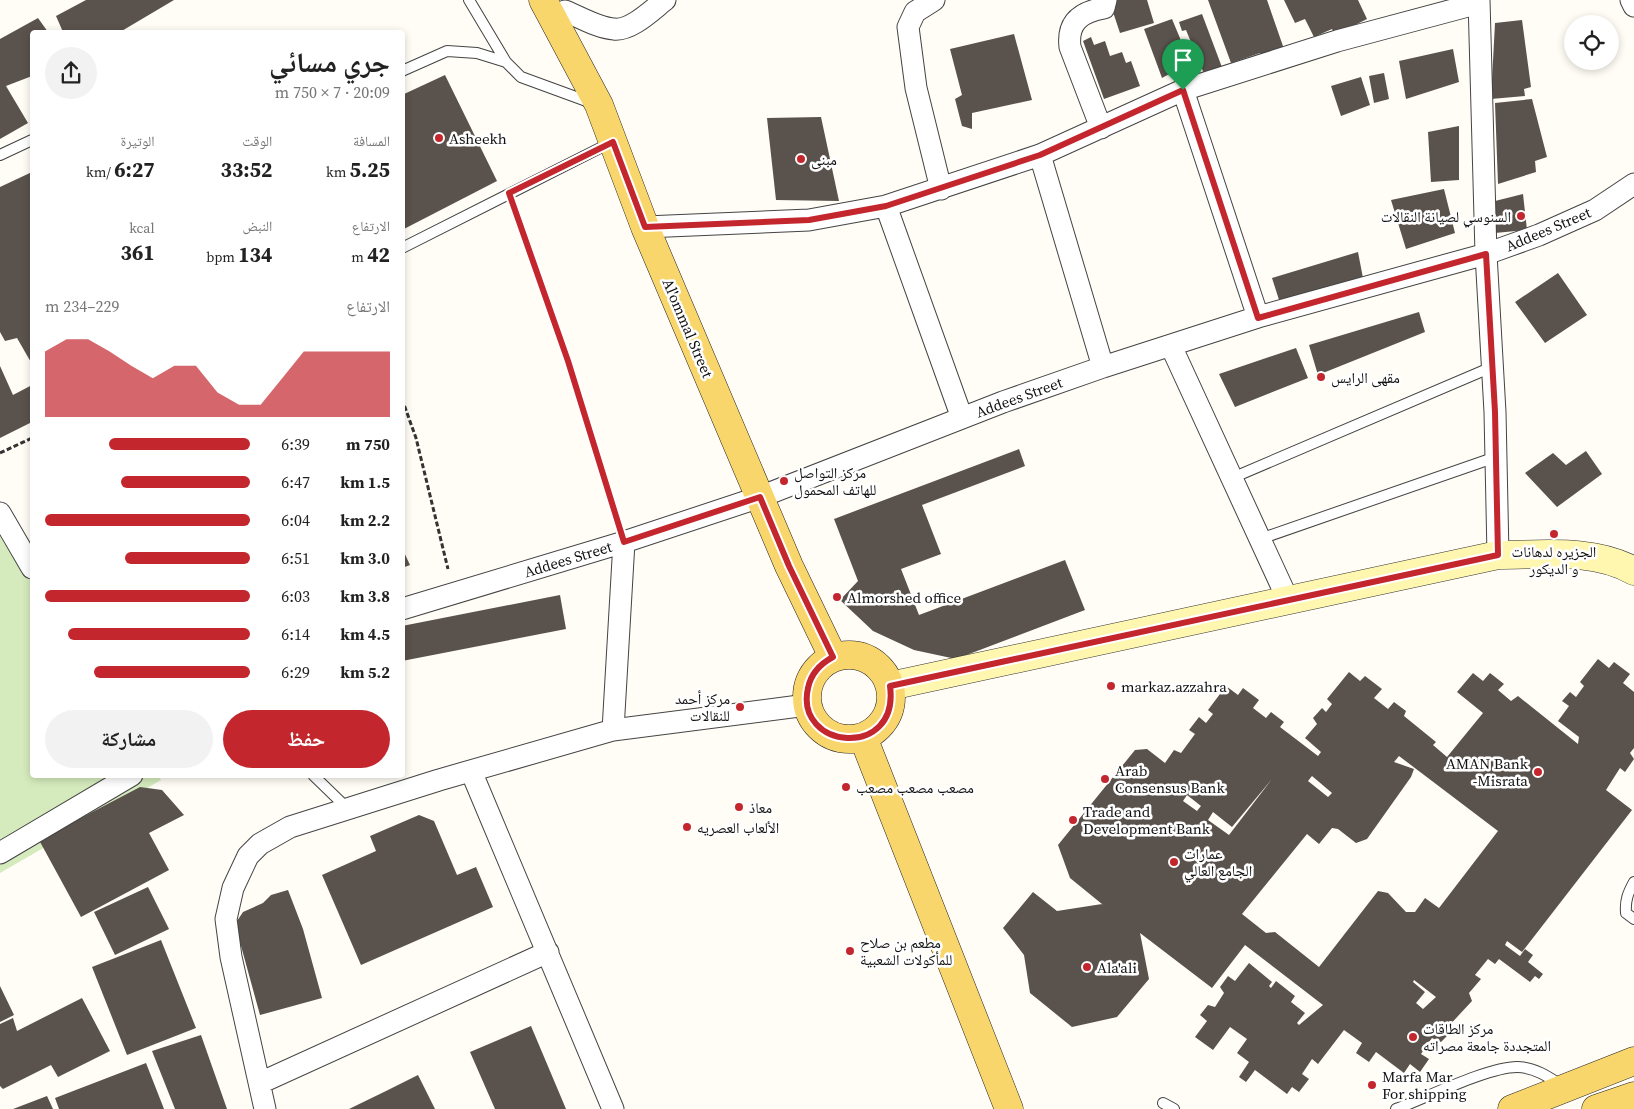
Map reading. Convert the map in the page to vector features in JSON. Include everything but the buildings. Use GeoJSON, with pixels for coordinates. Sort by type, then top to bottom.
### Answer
{"type":"FeatureCollection","features":[{"type":"Feature","properties":{"kind":"main road","name":"Al'ommal Street"},"geometry":{"type":"LineString","coordinates":[[559,11],[599,106],[645,227],[789,566],[833,657]]}},
{"type":"Feature","properties":{"kind":"main road"},"geometry":{"type":"LineString","coordinates":[[854,654],[873,661],[881,668],[890,686],[891,707],[887,716],[880,725],[863,737],[851,739],[828,734],[818,726],[807,705],[807,693],[814,671],[823,662],[833,657],[854,654]]}},
{"type":"Feature","properties":{"kind":"main road"},"geometry":{"type":"LineString","coordinates":[[863,737],[1008,1109]]}},
{"type":"Feature","properties":{"kind":"main road"},"geometry":{"type":"LineString","coordinates":[[1512,1109],[1634,1061]]}},
{"type":"Feature","properties":{"kind":"main road"},"geometry":{"type":"LineString","coordinates":[[1596,1109],[1634,1096]]}},
{"type":"Feature","properties":{"kind":"street"},"geometry":{"type":"LineString","coordinates":[[559,11],[605,27],[620,29],[650,12],[665,0]]}},
{"type":"Feature","properties":{"kind":"street"},"geometry":{"type":"LineString","coordinates":[[934,0],[915,12],[908,27],[916,88],[941,189]]}},
{"type":"Feature","properties":{"kind":"street"},"geometry":{"type":"LineString","coordinates":[[1101,128],[1070,47],[1069,37],[1071,25],[1082,14],[1104,8],[1106,0]]}},
{"type":"Feature","properties":{"kind":"street"},"geometry":{"type":"LineString","coordinates":[[1631,0],[1634,6]]}},
{"type":"Feature","properties":{"kind":"street"},"geometry":{"type":"LineString","coordinates":[[645,227],[809,220],[886,206],[1040,155],[1183,90],[1337,41],[1479,2],[1486,254],[1496,457],[1498,555]]}},
{"type":"Feature","properties":{"kind":"street"},"geometry":{"type":"LineString","coordinates":[[1183,90],[1258,318]]}},
{"type":"Feature","properties":{"kind":"street"},"geometry":{"type":"LineString","coordinates":[[1040,155],[1103,368]]}},
{"type":"Feature","properties":{"kind":"street","name":"Addees Street"},"geometry":{"type":"LineString","coordinates":[[405,608],[624,542],[760,497],[962,418],[1103,368],[1258,318],[1486,254],[1539,235],[1595,210],[1634,184]]}},
{"type":"Feature","properties":{"kind":"street"},"geometry":{"type":"LineString","coordinates":[[886,206],[962,418]]}},
{"type":"Feature","properties":{"kind":"street"},"geometry":{"type":"LineString","coordinates":[[1172,346],[1288,600]]}},
{"type":"Feature","properties":{"kind":"street"},"geometry":{"type":"LineString","coordinates":[[0,513],[30,565]]}},
{"type":"Feature","properties":{"kind":"street"},"geometry":{"type":"LineString","coordinates":[[613,730],[624,542]]}},
{"type":"Feature","properties":{"kind":"street"},"geometry":{"type":"LineString","coordinates":[[890,686],[1498,555],[1576,554],[1625,566],[1634,571]]}},
{"type":"Feature","properties":{"kind":"street"},"geometry":{"type":"LineString","coordinates":[[264,1109],[260,1083],[232,966],[227,932],[228,906],[233,888],[248,856],[260,844],[290,828],[471,771],[613,730],[807,705]]}},
{"type":"Feature","properties":{"kind":"street"},"geometry":{"type":"LineString","coordinates":[[471,771],[613,1109]]}},
{"type":"Feature","properties":{"kind":"street"},"geometry":{"type":"LineString","coordinates":[[0,854],[127,778]]}},
{"type":"Feature","properties":{"kind":"street"},"geometry":{"type":"LineString","coordinates":[[260,1083],[548,952]]}},
{"type":"Feature","properties":{"kind":"lane"},"geometry":{"type":"LineString","coordinates":[[469,0],[506,62],[521,77],[599,106]]}},
{"type":"Feature","properties":{"kind":"lane"},"geometry":{"type":"LineString","coordinates":[[405,70],[447,51],[478,53],[506,62]]}},
{"type":"Feature","properties":{"kind":"lane"},"geometry":{"type":"LineString","coordinates":[[0,155],[30,141]]}},
{"type":"Feature","properties":{"kind":"lane"},"geometry":{"type":"LineString","coordinates":[[405,246],[613,142]]}},
{"type":"Feature","properties":{"kind":"lane"},"geometry":{"type":"LineString","coordinates":[[1232,478],[1492,367]]}},
{"type":"Feature","properties":{"kind":"lane"},"geometry":{"type":"LineString","coordinates":[[1260,539],[1496,457]]}},
{"type":"Feature","properties":{"kind":"lane"},"geometry":{"type":"LineString","coordinates":[[316,778],[349,809]]}},
{"type":"Feature","properties":{"kind":"lane"},"geometry":{"type":"LineString","coordinates":[[1634,882],[1627,894],[1625,904],[1626,912],[1634,919]]}},
{"type":"Feature","properties":{"kind":"lane"},"geometry":{"type":"LineString","coordinates":[[1396,1109],[1493,1071],[1517,1067],[1538,1071],[1565,1088]]}},
{"type":"Feature","properties":{"kind":"lane"},"geometry":{"type":"LineString","coordinates":[[1163,1103],[1174,1109]]}},
{"type":"Feature","properties":{"kind":"path"},"geometry":{"type":"LineString","coordinates":[[509,193],[568,361],[624,542]]}},
{"type":"Feature","properties":{"kind":"path"},"geometry":{"type":"LineString","coordinates":[[405,407],[416,438],[454,594]]}},
{"type":"Feature","properties":{"kind":"path"},"geometry":{"type":"LineString","coordinates":[[0,453],[30,439]]}},
{"type":"Feature","properties":{"kind":"green space"},"geometry":{"type":"Polygon","coordinates":[[[0,503],[30,556],[30,778],[160,778],[161,780],[0,873],[0,503]]]}},
{"type":"Feature","properties":{"kind":"place","name":"Asheekh"},"geometry":{"type":"Point","coordinates":[439,138]}},
{"type":"Feature","properties":{"kind":"place","name":"مبنى"},"geometry":{"type":"Point","coordinates":[801,159]}},
{"type":"Feature","properties":{"kind":"place","name":"السنوسي لصيانة النقالات"},"geometry":{"type":"Point","coordinates":[1521,216]}},
{"type":"Feature","properties":{"kind":"place","name":"مقهى الرايس"},"geometry":{"type":"Point","coordinates":[1321,377]}},
{"type":"Feature","properties":{"kind":"place","name":"مركز التواصل للهاتف المحمول"},"geometry":{"type":"Point","coordinates":[784,481]}},
{"type":"Feature","properties":{"kind":"place","name":"الجزيره لدهانات و الديكور"},"geometry":{"type":"Point","coordinates":[1554,534]}},
{"type":"Feature","properties":{"kind":"place","name":"Almorshed office"},"geometry":{"type":"Point","coordinates":[837,597]}},
{"type":"Feature","properties":{"kind":"place","name":"markaz.azzahra"},"geometry":{"type":"Point","coordinates":[1111,686]}},
{"type":"Feature","properties":{"kind":"place","name":"مركز أحمد للنقالات"},"geometry":{"type":"Point","coordinates":[740,707]}},
{"type":"Feature","properties":{"kind":"place","name":"AMAN Bank -Misrata"},"geometry":{"type":"Point","coordinates":[1538,772]}},
{"type":"Feature","properties":{"kind":"place","name":"Arab Consensus Bank"},"geometry":{"type":"Point","coordinates":[1105,779]}},
{"type":"Feature","properties":{"kind":"place","name":"مصعب مصعب مصعب"},"geometry":{"type":"Point","coordinates":[846,787]}},
{"type":"Feature","properties":{"kind":"place","name":"معاذ"},"geometry":{"type":"Point","coordinates":[739,807]}},
{"type":"Feature","properties":{"kind":"place","name":"Trade and Development Bank"},"geometry":{"type":"Point","coordinates":[1073,820]}},
{"type":"Feature","properties":{"kind":"place","name":"الألعاب العصريه"},"geometry":{"type":"Point","coordinates":[687,827]}},
{"type":"Feature","properties":{"kind":"place","name":"عمارات الجامع العالي"},"geometry":{"type":"Point","coordinates":[1174,862]}},
{"type":"Feature","properties":{"kind":"place","name":"مطعم بن صلاح للمأكولات الشعبية"},"geometry":{"type":"Point","coordinates":[850,951]}},
{"type":"Feature","properties":{"kind":"place","name":"Ala'ali"},"geometry":{"type":"Point","coordinates":[1087,967]}},
{"type":"Feature","properties":{"kind":"place","name":"مركز الطاقات المتجددة جامعة مصراته"},"geometry":{"type":"Point","coordinates":[1413,1037]}},
{"type":"Feature","properties":{"kind":"place","name":"Marfa Mar For shipping"},"geometry":{"type":"Point","coordinates":[1372,1085]}},
{"type":"Feature","properties":{"kind":"route"},"geometry":{"type":"LineString","coordinates":[[1183,90],[1258,318],[1486,254],[1495,412],[1498,555],[890,686],[892,696],[891,707],[887,716],[873,732],[863,737],[851,739],[839,738],[828,734],[818,726],[811,716],[807,705],[807,693],[814,671],[823,662],[833,657],[789,566],[760,497],[624,542],[568,361],[509,193],[613,142],[645,227],[809,220],[886,206],[1040,155],[1183,90]]}}]}
